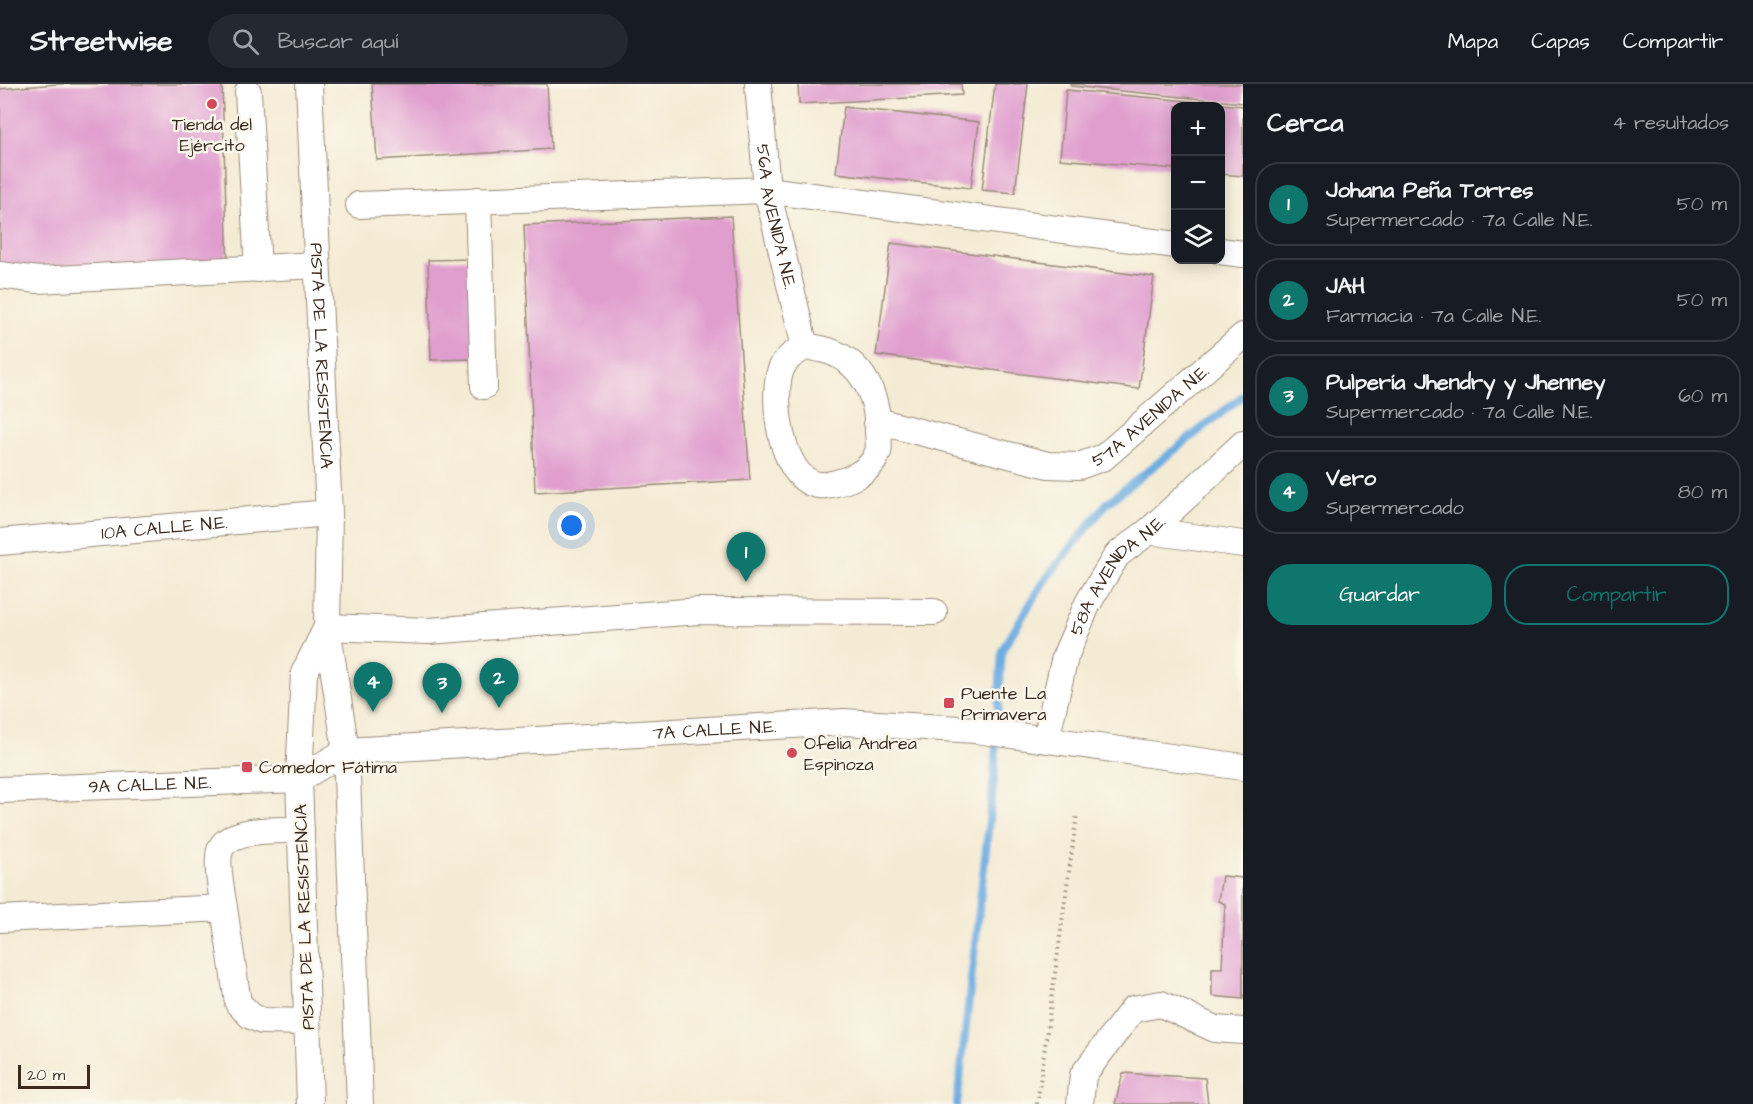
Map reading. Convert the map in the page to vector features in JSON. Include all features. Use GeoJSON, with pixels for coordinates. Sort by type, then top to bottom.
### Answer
{"type":"FeatureCollection","features":[{"type":"Feature","properties":{"kind":"street","name":"PISTA DE LA RESISTENCIA"},"geometry":{"type":"LineString","coordinates":[[309,84],[329,513],[327,627],[346,751],[360,1104]]}},
{"type":"Feature","properties":{"kind":"street","name":"56A AVENIDA N.E."},"geometry":{"type":"LineString","coordinates":[[758,84],[767,190],[805,347]]}},
{"type":"Feature","properties":{"kind":"street"},"geometry":{"type":"LineString","coordinates":[[248,92],[258,269]]}},
{"type":"Feature","properties":{"kind":"street"},"geometry":{"type":"LineString","coordinates":[[359,205],[767,190],[1171,244]]}},
{"type":"Feature","properties":{"kind":"street"},"geometry":{"type":"LineString","coordinates":[[478,200],[484,386]]}},
{"type":"Feature","properties":{"kind":"street"},"geometry":{"type":"LineString","coordinates":[[1225,252],[1243,254]]}},
{"type":"Feature","properties":{"kind":"street"},"geometry":{"type":"LineString","coordinates":[[0,275],[38,280],[317,265]]}},
{"type":"Feature","properties":{"kind":"street","name":"57A AVENIDA N.E."},"geometry":{"type":"LineString","coordinates":[[877,421],[1048,465],[1079,466],[1104,457],[1243,336]]}},
{"type":"Feature","properties":{"kind":"street"},"geometry":{"type":"LineString","coordinates":[[805,347],[825,348],[846,358],[864,377],[873,399],[877,421],[879,451],[869,466],[856,476],[824,485],[808,483],[798,475],[789,460],[781,430],[778,392],[780,372],[788,357],[805,347]]}},
{"type":"Feature","properties":{"kind":"street","name":"58A AVENIDA N.E."},"geometry":{"type":"LineString","coordinates":[[1046,739],[1065,657],[1088,603],[1117,555],[1149,531],[1240,450]]}},
{"type":"Feature","properties":{"kind":"street","name":"10A CALLE N.E."},"geometry":{"type":"LineString","coordinates":[[0,542],[329,513]]}},
{"type":"Feature","properties":{"kind":"street"},"geometry":{"type":"LineString","coordinates":[[1149,531],[1243,544]]}},
{"type":"Feature","properties":{"kind":"street"},"geometry":{"type":"LineString","coordinates":[[327,627],[428,631],[699,611],[934,612]]}},
{"type":"Feature","properties":{"kind":"street","name":"PISTA DE LA RESISTENCIA"},"geometry":{"type":"LineString","coordinates":[[310,1104],[299,779],[304,673],[327,627]]}},
{"type":"Feature","properties":{"kind":"street","name":"7A CALLE N.E."},"geometry":{"type":"LineString","coordinates":[[299,779],[346,751],[844,722],[1015,734],[1243,767]]}},
{"type":"Feature","properties":{"kind":"street","name":"9A CALLE N.E."},"geometry":{"type":"LineString","coordinates":[[0,790],[299,779]]}},
{"type":"Feature","properties":{"kind":"street"},"geometry":{"type":"LineString","coordinates":[[301,830],[260,830],[228,838],[220,849],[224,908],[238,1003],[251,1016],[262,1021],[307,1022]]}},
{"type":"Feature","properties":{"kind":"street"},"geometry":{"type":"LineString","coordinates":[[0,919],[224,908]]}},
{"type":"Feature","properties":{"kind":"street"},"geometry":{"type":"LineString","coordinates":[[1080,1104],[1083,1075],[1133,1009],[1161,1004],[1215,1029],[1243,1031]]}},
{"type":"Feature","properties":{"kind":"path"},"geometry":{"type":"LineString","coordinates":[[1037,1104],[1077,814]]}},
{"type":"Feature","properties":{"kind":"building"},"geometry":{"type":"Polygon","coordinates":[[[57,84],[222,84],[228,269],[0,271],[0,89],[57,84]]]}},
{"type":"Feature","properties":{"kind":"building"},"geometry":{"type":"Polygon","coordinates":[[[372,84],[547,84],[551,149],[377,160],[372,84]]]}},
{"type":"Feature","properties":{"kind":"building"},"geometry":{"type":"Polygon","coordinates":[[[798,84],[961,84],[962,95],[799,104],[798,84]]]}},
{"type":"Feature","properties":{"kind":"building"},"geometry":{"type":"Polygon","coordinates":[[[995,84],[1028,84],[1015,193],[982,190],[995,84]]]}},
{"type":"Feature","properties":{"kind":"building"},"geometry":{"type":"Polygon","coordinates":[[[1071,84],[1243,84],[1243,103],[1071,86],[1071,84]]]}},
{"type":"Feature","properties":{"kind":"building"},"geometry":{"type":"Polygon","coordinates":[[[1066,90],[1199,102],[1171,102],[1171,169],[1060,159],[1066,90]]]}},
{"type":"Feature","properties":{"kind":"building"},"geometry":{"type":"Polygon","coordinates":[[[1225,104],[1243,106],[1243,176],[1225,174],[1225,104]]]}},
{"type":"Feature","properties":{"kind":"building"},"geometry":{"type":"Polygon","coordinates":[[[844,107],[979,122],[971,188],[836,173],[844,107]]]}},
{"type":"Feature","properties":{"kind":"building"},"geometry":{"type":"Polygon","coordinates":[[[731,216],[750,480],[535,492],[524,225],[731,216]]]}},
{"type":"Feature","properties":{"kind":"building"},"geometry":{"type":"Polygon","coordinates":[[[891,243],[1154,277],[1139,389],[876,355],[891,243]]]}},
{"type":"Feature","properties":{"kind":"building"},"geometry":{"type":"Polygon","coordinates":[[[472,259],[474,359],[431,360],[428,260],[472,259]]]}},
{"type":"Feature","properties":{"kind":"building"},"geometry":{"type":"Polygon","coordinates":[[[1222,876],[1243,878],[1243,999],[1212,996],[1212,968],[1222,968],[1225,904],[1218,901],[1222,876]]]}},
{"type":"Feature","properties":{"kind":"building"},"geometry":{"type":"Polygon","coordinates":[[[1123,1073],[1205,1078],[1208,1104],[1115,1104],[1123,1073]]]}},
{"type":"Feature","properties":{"kind":"waterway"},"geometry":{"type":"LineString","coordinates":[[957,1104],[994,778],[1002,650],[1045,580],[1107,503],[1243,396]]}},
{"type":"Feature","properties":{"kind":"place","name":"Tienda del Ejército"},"geometry":{"type":"Point","coordinates":[212,104]}},
{"type":"Feature","properties":{"kind":"place","name":"Johana Peña Torres"},"geometry":{"type":"Point","coordinates":[746,582]}},
{"type":"Feature","properties":{"kind":"place","name":"Puente La Primavera"},"geometry":{"type":"Point","coordinates":[949,703]}},
{"type":"Feature","properties":{"kind":"place","name":"JAH"},"geometry":{"type":"Point","coordinates":[499,708]}},
{"type":"Feature","properties":{"kind":"place","name":"Vero"},"geometry":{"type":"Point","coordinates":[373,712]}},
{"type":"Feature","properties":{"kind":"place","name":"Pulpería Jhendry y Jhenney"},"geometry":{"type":"Point","coordinates":[442,713]}},
{"type":"Feature","properties":{"kind":"place","name":"Ofelia Andrea Espinoza"},"geometry":{"type":"Point","coordinates":[792,753]}},
{"type":"Feature","properties":{"kind":"place","name":"Comedor Fátima"},"geometry":{"type":"Point","coordinates":[247,767]}}]}
